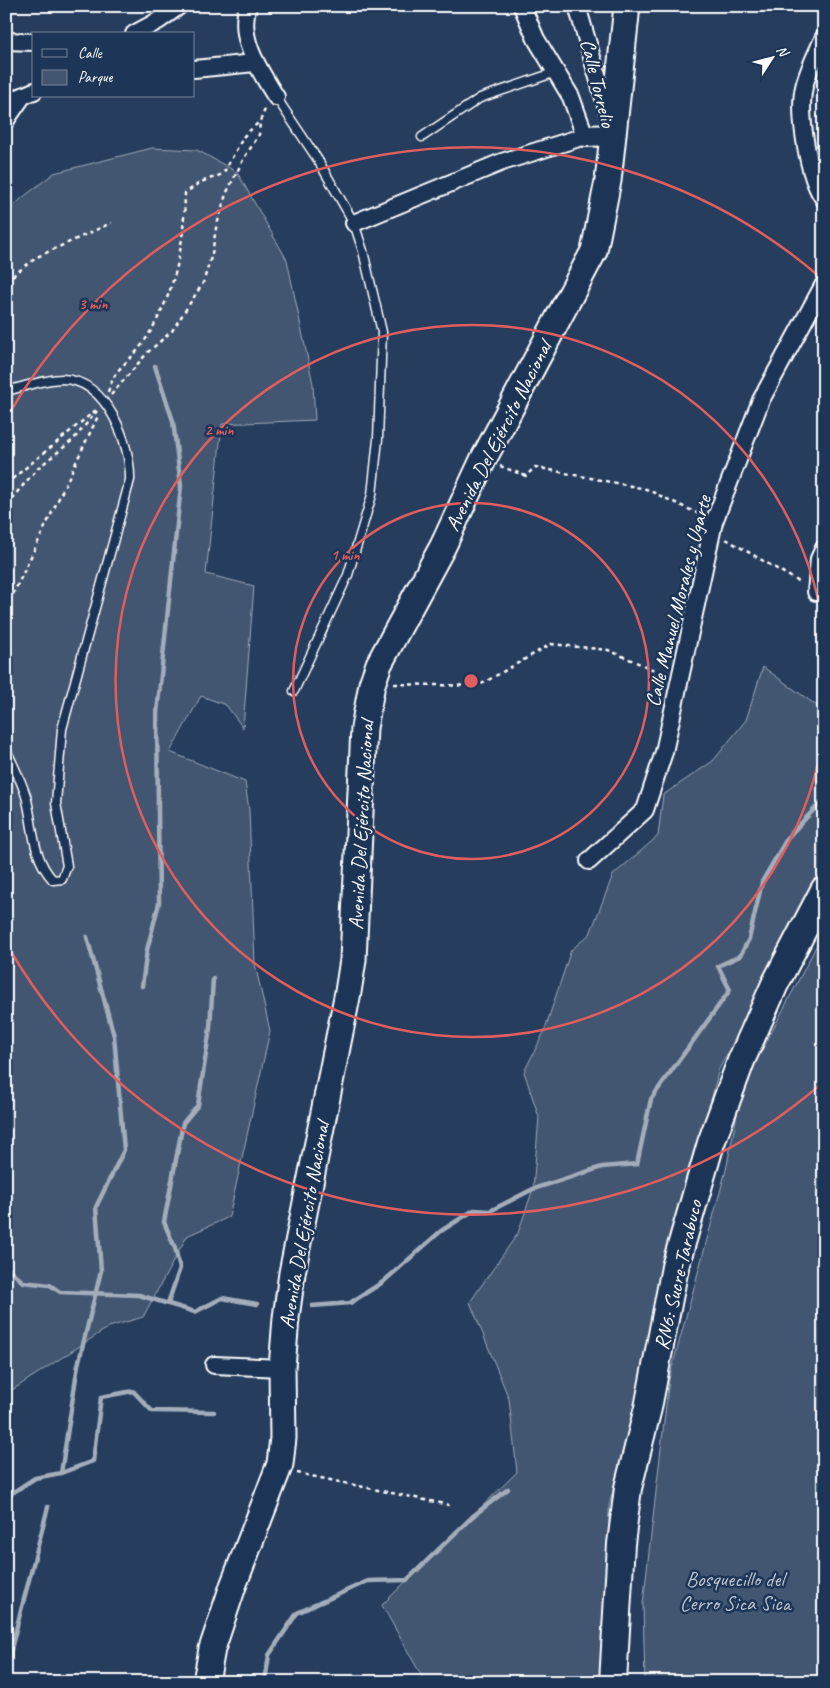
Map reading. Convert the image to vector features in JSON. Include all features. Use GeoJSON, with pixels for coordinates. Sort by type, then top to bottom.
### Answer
{"type":"FeatureCollection","features":[{"type":"Feature","properties":{"kind":"highway","name":"RN6: Sucre-Tarabuco"},"geometry":{"type":"LineString","coordinates":[[612,1682],[621,1544],[628,1488],[648,1408],[675,1267],[711,1143],[741,1061],[775,984],[824,890]]}},
{"type":"Feature","properties":{"kind":"main road","name":"Avenida Del Ejército Nacional"},"geometry":{"type":"LineString","coordinates":[[206,1682],[212,1649],[233,1586],[278,1468],[283,1438],[282,1368],[292,1273],[353,960],[364,728],[372,684],[379,664],[442,546],[483,460],[594,251],[608,181],[627,6]]}},
{"type":"Feature","properties":{"kind":"street"},"geometry":{"type":"LineString","coordinates":[[138,32],[158,22],[179,6]]}},
{"type":"Feature","properties":{"kind":"street"},"geometry":{"type":"LineString","coordinates":[[248,6],[246,30],[255,63],[276,98]]}},
{"type":"Feature","properties":{"kind":"street"},"geometry":{"type":"LineString","coordinates":[[354,223],[502,162],[585,136],[571,97],[536,39],[522,6]]}},
{"type":"Feature","properties":{"kind":"street","name":"Calle Torrelio"},"geometry":{"type":"LineString","coordinates":[[577,6],[614,135],[585,136]]}},
{"type":"Feature","properties":{"kind":"street"},"geometry":{"type":"LineString","coordinates":[[824,37],[804,88],[804,136],[812,169],[824,199]]}},
{"type":"Feature","properties":{"kind":"street"},"geometry":{"type":"LineString","coordinates":[[6,41],[32,42]]}},
{"type":"Feature","properties":{"kind":"street"},"geometry":{"type":"LineString","coordinates":[[195,69],[255,63]]}},
{"type":"Feature","properties":{"kind":"street"},"geometry":{"type":"LineString","coordinates":[[6,103],[28,94]]}},
{"type":"Feature","properties":{"kind":"street"},"geometry":{"type":"LineString","coordinates":[[6,120],[28,94]]}},
{"type":"Feature","properties":{"kind":"street","name":"Calle Manuel Morales y Ugarte"},"geometry":{"type":"LineString","coordinates":[[589,861],[645,810],[664,752],[713,526],[761,400],[824,284]]}},
{"type":"Feature","properties":{"kind":"street"},"geometry":{"type":"LineString","coordinates":[[816,592],[819,559],[824,548]]}},
{"type":"Feature","properties":{"kind":"street"},"geometry":{"type":"LineString","coordinates":[[214,1364],[282,1368]]}},
{"type":"Feature","properties":{"kind":"lane"},"geometry":{"type":"LineString","coordinates":[[422,137],[480,98],[556,72]]}},
{"type":"Feature","properties":{"kind":"lane"},"geometry":{"type":"LineString","coordinates":[[276,98],[318,160],[354,223],[363,251],[382,332],[378,439],[372,494],[348,575],[294,691]]}},
{"type":"Feature","properties":{"kind":"lane"},"geometry":{"type":"LineString","coordinates":[[6,391],[62,379],[80,382],[104,402],[116,422],[129,454],[130,480],[62,729],[56,803],[67,866],[62,879],[53,880],[44,870],[38,858],[26,796],[6,749]]}},
{"type":"Feature","properties":{"kind":"path"},"geometry":{"type":"LineString","coordinates":[[6,505],[38,468],[73,440],[148,352],[172,331],[203,283],[226,194],[259,135],[260,121],[264,109],[276,98]]}},
{"type":"Feature","properties":{"kind":"path"},"geometry":{"type":"LineString","coordinates":[[6,609],[104,402],[113,375],[142,344],[173,288],[182,240],[185,194],[201,182],[223,174],[244,136],[260,121]]}},
{"type":"Feature","properties":{"kind":"path"},"geometry":{"type":"LineString","coordinates":[[6,281],[37,257],[111,222]]}},
{"type":"Feature","properties":{"kind":"path"},"geometry":{"type":"LineString","coordinates":[[6,484],[104,402]]}},
{"type":"Feature","properties":{"kind":"path"},"geometry":{"type":"LineString","coordinates":[[483,460],[526,476],[535,467],[646,489],[713,526],[816,592]]}},
{"type":"Feature","properties":{"kind":"path"},"geometry":{"type":"LineString","coordinates":[[372,684],[478,686],[551,644],[608,650],[679,681]]}},
{"type":"Feature","properties":{"kind":"path"},"geometry":{"type":"LineString","coordinates":[[278,1468],[449,1505]]}},
{"type":"Feature","properties":{"kind":"green space"},"geometry":{"type":"Polygon","coordinates":[[[152,148],[197,150],[237,172],[287,260],[313,384],[315,420],[222,424],[206,574],[254,586],[243,728],[226,705],[201,696],[170,752],[245,782],[249,810],[255,964],[270,1031],[229,1217],[187,1236],[143,1317],[109,1327],[6,1394],[6,213],[54,173],[152,148]]]}},
{"type":"Feature","properties":{"kind":"green space"},"geometry":{"type":"Polygon","coordinates":[[[763,667],[824,711],[824,879],[719,1069],[609,1506],[607,1682],[425,1682],[382,1605],[517,1472],[509,1399],[470,1302],[518,1233],[533,1189],[539,1117],[524,1072],[544,1032],[571,950],[590,934],[613,875],[658,836],[663,795],[713,761],[746,720],[763,667]]]}},
{"type":"Feature","properties":{"kind":"green space","name":"Bosquecillo del Cerro Sica Sica"},"geometry":{"type":"Polygon","coordinates":[[[824,931],[824,1682],[645,1682],[643,1604],[669,1379],[726,1170],[742,1089],[824,931]]]}},
{"type":"Feature","properties":{"kind":"waterway"},"geometry":{"type":"LineString","coordinates":[[142,986],[147,950],[159,903],[157,713],[181,486],[173,421],[155,366]]}},
{"type":"Feature","properties":{"kind":"waterway"},"geometry":{"type":"LineString","coordinates":[[312,1306],[350,1303],[383,1282],[441,1231],[474,1210],[490,1211],[533,1189],[602,1167],[637,1164],[651,1099],[730,990],[718,966],[740,956],[749,939],[762,882],[788,837],[824,799]]}},
{"type":"Feature","properties":{"kind":"waterway"},"geometry":{"type":"LineString","coordinates":[[61,1473],[78,1365],[101,1271],[96,1207],[124,1150],[114,1036],[87,937]]}},
{"type":"Feature","properties":{"kind":"waterway"},"geometry":{"type":"LineString","coordinates":[[168,1303],[180,1268],[175,1248],[164,1222],[183,1123],[198,1105],[210,1028],[213,979]]}},
{"type":"Feature","properties":{"kind":"waterway"},"geometry":{"type":"LineString","coordinates":[[6,1267],[23,1282],[50,1285],[60,1292],[139,1295],[195,1312],[222,1298],[257,1304]]}},
{"type":"Feature","properties":{"kind":"waterway"},"geometry":{"type":"LineString","coordinates":[[6,1495],[9,1495],[35,1478],[61,1473],[93,1461],[101,1397],[133,1391],[152,1411],[214,1412]]}},
{"type":"Feature","properties":{"kind":"waterway"},"geometry":{"type":"LineString","coordinates":[[265,1682],[269,1655],[297,1613],[368,1581],[407,1580],[473,1516],[508,1489]]}},
{"type":"Feature","properties":{"kind":"waterway"},"geometry":{"type":"LineString","coordinates":[[6,1668],[48,1507]]}}]}
